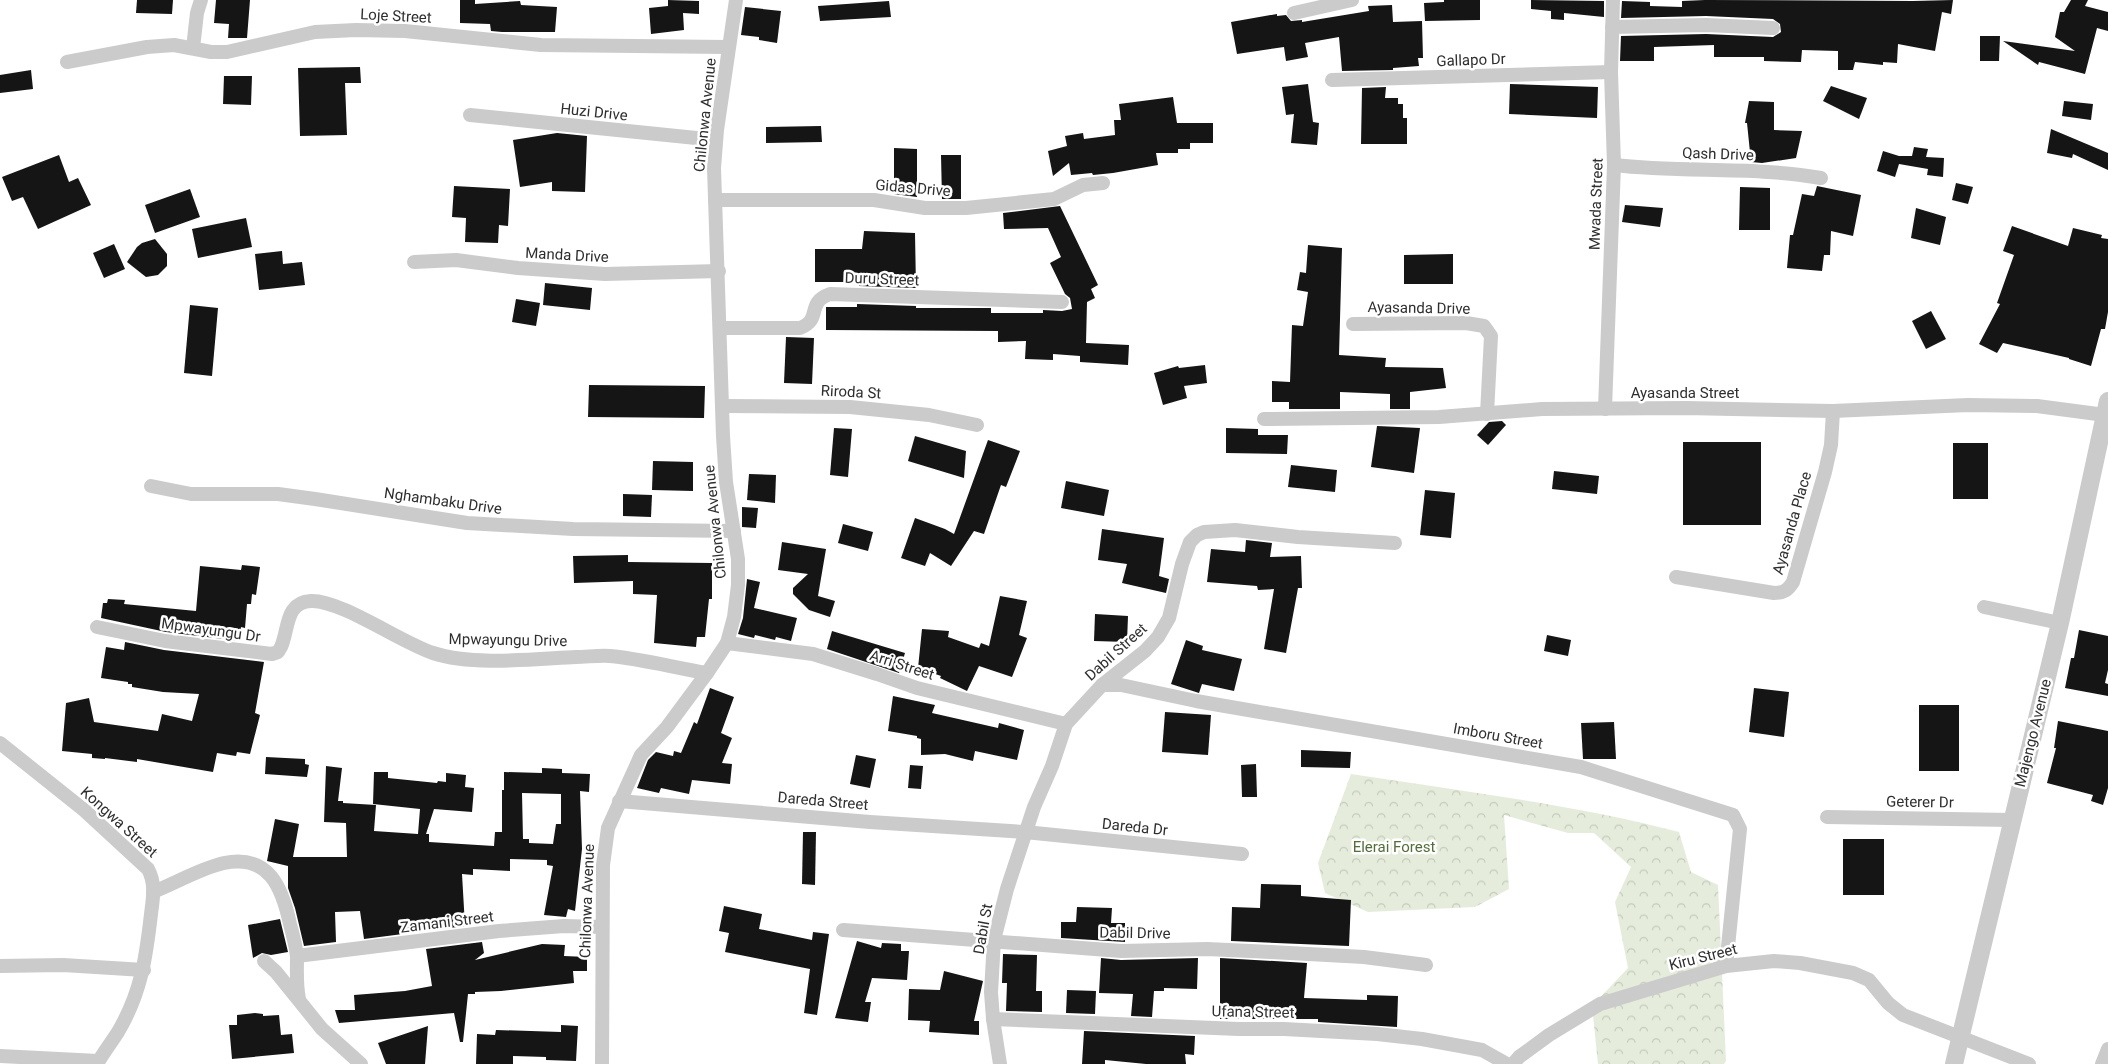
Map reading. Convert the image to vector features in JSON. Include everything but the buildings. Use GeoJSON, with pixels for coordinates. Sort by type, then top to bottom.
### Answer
{"type":"FeatureCollection","features":[{"type":"Feature","properties":{"kind":"street"},"geometry":{"type":"LineString","coordinates":[[193,48],[197,13],[201,0]]}},
{"type":"Feature","properties":{"kind":"street","name":"Chilonwa Avenue"},"geometry":{"type":"LineString","coordinates":[[604,1064],[602,927],[604,844],[608,828],[641,755],[667,727],[707,674],[727,643],[734,617],[738,585],[738,559],[726,482],[714,168],[728,47],[736,0]]}},
{"type":"Feature","properties":{"kind":"street"},"geometry":{"type":"LineString","coordinates":[[1294,12],[1352,0]]}},
{"type":"Feature","properties":{"kind":"street","name":"Mwada Street"},"geometry":{"type":"LineString","coordinates":[[1605,409],[1614,165],[1611,72],[1613,0]]}},
{"type":"Feature","properties":{"kind":"street"},"geometry":{"type":"LineString","coordinates":[[1612,27],[1706,25],[1773,28]]}},
{"type":"Feature","properties":{"kind":"street","name":"Loje Street"},"geometry":{"type":"LineString","coordinates":[[67,62],[147,47],[174,45],[211,52],[227,52],[314,32],[356,30],[405,30],[541,45],[728,47]]}},
{"type":"Feature","properties":{"kind":"street","name":"Gallapo Dr"},"geometry":{"type":"LineString","coordinates":[[1332,80],[1611,72]]}},
{"type":"Feature","properties":{"kind":"street","name":"Huzi Drive"},"geometry":{"type":"LineString","coordinates":[[470,115],[716,140]]}},
{"type":"Feature","properties":{"kind":"street","name":"Qash Drive"},"geometry":{"type":"LineString","coordinates":[[1614,165],[1642,168],[1794,173],[1821,178]]}},
{"type":"Feature","properties":{"kind":"street","name":"Gidas Drive"},"geometry":{"type":"LineString","coordinates":[[715,200],[874,200],[925,208],[966,208],[1054,199],[1084,185],[1103,183]]}},
{"type":"Feature","properties":{"kind":"street","name":"Manda Drive"},"geometry":{"type":"LineString","coordinates":[[414,262],[456,260],[518,268],[605,274],[719,271]]}},
{"type":"Feature","properties":{"kind":"street","name":"Duru Street"},"geometry":{"type":"LineString","coordinates":[[720,328],[800,328],[809,324],[814,315],[815,304],[820,297],[830,294],[1062,302]]}},
{"type":"Feature","properties":{"kind":"street","name":"Ayasanda Drive"},"geometry":{"type":"LineString","coordinates":[[1353,324],[1466,323],[1484,326],[1492,336],[1487,414]]}},
{"type":"Feature","properties":{"kind":"street","name":"Ayasanda Street"},"geometry":{"type":"LineString","coordinates":[[1264,419],[1438,417],[1542,410],[1605,409],[1686,408],[1833,411],[1998,405],[2106,408]]}},
{"type":"Feature","properties":{"kind":"street","name":"Riroda St"},"geometry":{"type":"LineString","coordinates":[[724,406],[850,407],[929,415],[976,425]]}},
{"type":"Feature","properties":{"kind":"street","name":"Majengo Avenue"},"geometry":{"type":"LineString","coordinates":[[1954,1064],[2060,623],[2106,408]]}},
{"type":"Feature","properties":{"kind":"street","name":"Ayasanda Place"},"geometry":{"type":"LineString","coordinates":[[1676,577],[1774,593],[1782,593],[1789,588],[1793,582],[1825,472],[1831,445],[1833,411]]}},
{"type":"Feature","properties":{"kind":"street","name":"Nghambaku Drive"},"geometry":{"type":"LineString","coordinates":[[150,486],[191,494],[278,494],[467,523],[573,529],[734,531]]}},
{"type":"Feature","properties":{"kind":"street","name":"Dabil Street"},"geometry":{"type":"LineString","coordinates":[[1025,832],[1066,724],[1102,685],[1144,651],[1158,637],[1169,618],[1187,546],[1197,535],[1210,531],[1235,530],[1395,543]]}},
{"type":"Feature","properties":{"kind":"street","name":"Mpwayungu Dr"},"geometry":{"type":"LineString","coordinates":[[97,627],[165,640],[272,654],[278,652],[282,647],[291,612],[295,606],[310,601],[318,602]]}},
{"type":"Feature","properties":{"kind":"street","name":"Mpwayungu Drive"},"geometry":{"type":"LineString","coordinates":[[318,602],[341,608],[423,650],[451,658],[506,660],[610,656],[707,674]]}},
{"type":"Feature","properties":{"kind":"street"},"geometry":{"type":"LineString","coordinates":[[1984,607],[2060,623]]}},
{"type":"Feature","properties":{"kind":"street","name":"Arri Street"},"geometry":{"type":"LineString","coordinates":[[727,643],[813,654],[917,688],[1066,724]]}},
{"type":"Feature","properties":{"kind":"street","name":"Imboru Street"},"geometry":{"type":"LineString","coordinates":[[1102,685],[1121,685],[1196,701],[1580,767],[1733,815],[1740,829],[1726,966]]}},
{"type":"Feature","properties":{"kind":"street","name":"Kongwa Street"},"geometry":{"type":"LineString","coordinates":[[0,743],[84,810],[148,869],[152,876],[153,892],[144,970],[137,994],[117,1033],[97,1063]]}},
{"type":"Feature","properties":{"kind":"street","name":"Dareda Street"},"geometry":{"type":"LineString","coordinates":[[619,801],[870,822],[1025,832]]}},
{"type":"Feature","properties":{"kind":"street","name":"Geterer Dr"},"geometry":{"type":"LineString","coordinates":[[1827,817],[2012,820]]}},
{"type":"Feature","properties":{"kind":"street","name":"Dareda Dr"},"geometry":{"type":"LineString","coordinates":[[1025,832],[1242,854]]}},
{"type":"Feature","properties":{"kind":"street","name":"Dabil St"},"geometry":{"type":"LineString","coordinates":[[1000,1064],[991,992],[994,940],[1025,832]]}},
{"type":"Feature","properties":{"kind":"street"},"geometry":{"type":"LineString","coordinates":[[153,892],[226,862],[246,862],[268,872],[276,881],[288,915],[296,956],[296,986],[299,1000]]}},
{"type":"Feature","properties":{"kind":"street","name":"Zamani Street"},"geometry":{"type":"LineString","coordinates":[[296,956],[499,931],[564,926],[602,927]]}},
{"type":"Feature","properties":{"kind":"street","name":"Dabil Drive"},"geometry":{"type":"LineString","coordinates":[[843,930],[1121,951],[1207,949],[1364,957],[1426,965]]}},
{"type":"Feature","properties":{"kind":"street"},"geometry":{"type":"LineString","coordinates":[[264,961],[276,972],[322,1029],[361,1064]]}},
{"type":"Feature","properties":{"kind":"street","name":"Kiru Street"},"geometry":{"type":"LineString","coordinates":[[1513,1064],[1519,1057],[1549,1035],[1600,1004],[1726,966],[1774,961],[1809,964],[1853,973],[1868,980],[1888,1004],[1903,1015],[2029,1064]]}},
{"type":"Feature","properties":{"kind":"street"},"geometry":{"type":"LineString","coordinates":[[0,966],[63,966],[144,970]]}},
{"type":"Feature","properties":{"kind":"street","name":"Ufana Street"},"geometry":{"type":"LineString","coordinates":[[993,1019],[1377,1034],[1482,1050],[1507,1064]]}},
{"type":"Feature","properties":{"kind":"street"},"geometry":{"type":"LineString","coordinates":[[2102,1064],[2108,1049]]}},
{"type":"Feature","properties":{"kind":"street"},"geometry":{"type":"LineString","coordinates":[[0,1056],[97,1063]]}},
{"type":"Feature","properties":{"kind":"green space","name":"Elerai Forest"},"geometry":{"type":"Polygon","coordinates":[[[1351,774],[1556,806],[1679,832],[1691,872],[1718,885],[1726,1061],[1724,1064],[1598,1064],[1592,1006],[1628,968],[1615,902],[1631,867],[1594,833],[1568,833],[1504,815],[1509,889],[1475,907],[1368,912],[1325,893],[1318,863],[1351,774]]]}}]}
